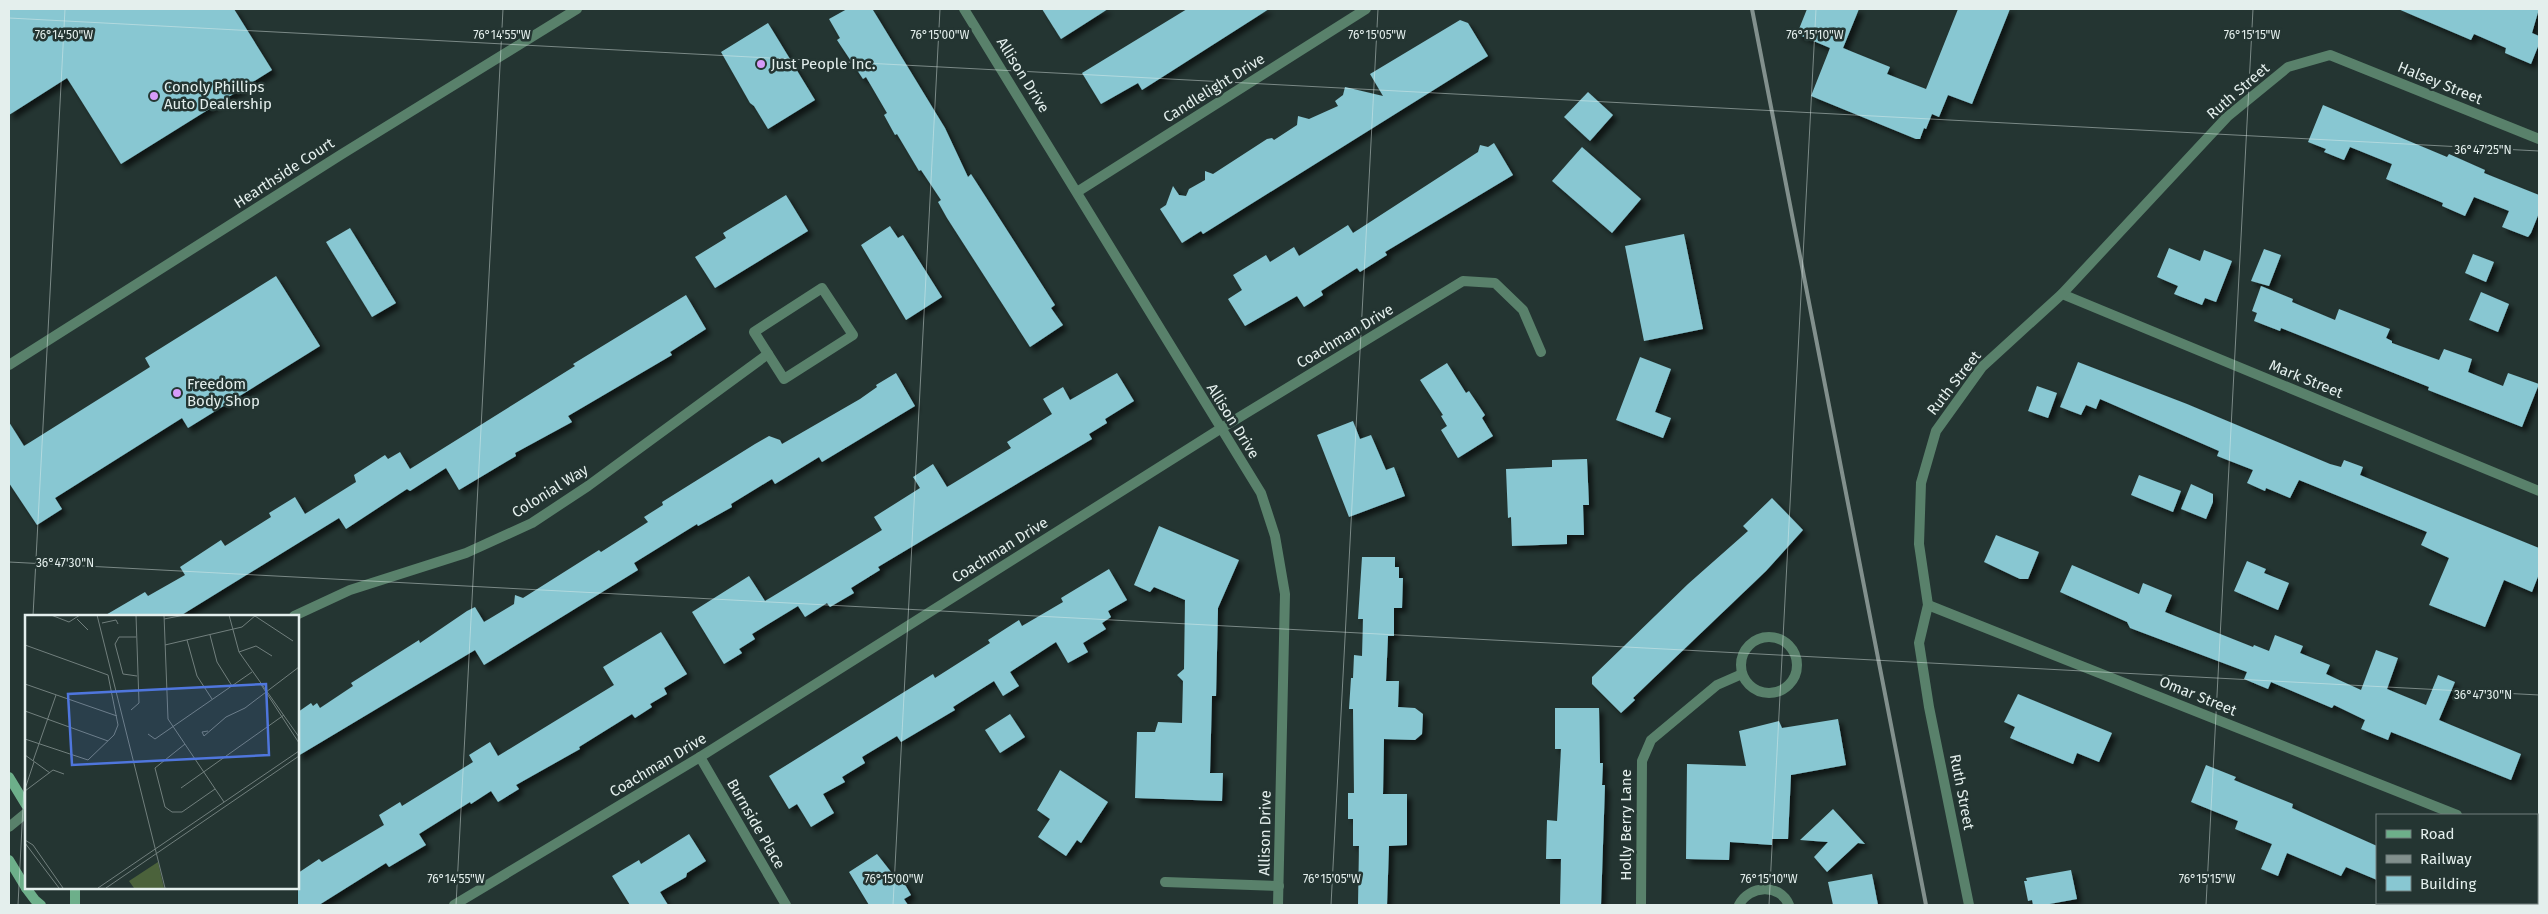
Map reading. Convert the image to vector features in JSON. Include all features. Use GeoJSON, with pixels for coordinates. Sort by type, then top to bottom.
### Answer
{"type":"FeatureCollection","features":[{"type":"Feature","properties":{"kind":"street","name":"Hearthside Court"},"geometry":{"type":"LineString","coordinates":[[9,366],[342,154],[578,9]]}},
{"type":"Feature","properties":{"kind":"street","name":"Allison Drive"},"geometry":{"type":"LineString","coordinates":[[964,9],[1261,493],[1275,536],[1284,594],[1278,905]]}},
{"type":"Feature","properties":{"kind":"street","name":"Candlelight Drive"},"geometry":{"type":"LineString","coordinates":[[1077,192],[1366,9]]}},
{"type":"Feature","properties":{"kind":"street","name":"Halsey Street"},"geometry":{"type":"LineString","coordinates":[[2330,55],[2539,139]]}},
{"type":"Feature","properties":{"kind":"street","name":"Ruth Street"},"geometry":{"type":"LineString","coordinates":[[1969,905],[1929,707],[1919,643],[1928,605],[1919,544],[1920,483],[1936,431],[1982,367],[2062,294],[2228,116],[2288,67],[2330,55]]}},
{"type":"Feature","properties":{"kind":"street","name":"Coachman Drive"},"geometry":{"type":"LineString","coordinates":[[454,905],[700,757],[1220,429],[1463,281],[1495,283],[1523,310],[1541,352]]}},
{"type":"Feature","properties":{"kind":"street"},"geometry":{"type":"LineString","coordinates":[[822,288],[852,335],[784,379],[768,354],[754,332],[822,288]]}},
{"type":"Feature","properties":{"kind":"street","name":"Mark Street"},"geometry":{"type":"LineString","coordinates":[[2062,294],[2539,491]]}},
{"type":"Feature","properties":{"kind":"street","name":"Colonial Way"},"geometry":{"type":"LineString","coordinates":[[296,615],[350,590],[466,553],[532,523],[588,486],[768,354]]}},
{"type":"Feature","properties":{"kind":"street","name":"Omar Street"},"geometry":{"type":"LineString","coordinates":[[1928,605],[2454,814]]}},
{"type":"Feature","properties":{"kind":"street"},"geometry":{"type":"LineString","coordinates":[[1761,638],[1780,638],[1794,649],[1798,668],[1790,685],[1773,693],[1754,689],[1742,674],[1740,665],[1746,648],[1761,638]]}},
{"type":"Feature","properties":{"kind":"street","name":"Holly Berry Lane"},"geometry":{"type":"LineString","coordinates":[[1640,905],[1642,760],[1651,740],[1716,685],[1742,674]]}},
{"type":"Feature","properties":{"kind":"street","name":"Burnside Place"},"geometry":{"type":"LineString","coordinates":[[700,757],[786,905]]}},
{"type":"Feature","properties":{"kind":"street"},"geometry":{"type":"LineString","coordinates":[[9,777],[25,803]]}},
{"type":"Feature","properties":{"kind":"street"},"geometry":{"type":"LineString","coordinates":[[9,826],[25,814]]}},
{"type":"Feature","properties":{"kind":"street"},"geometry":{"type":"LineString","coordinates":[[9,860],[25,886]]}},
{"type":"Feature","properties":{"kind":"street"},"geometry":{"type":"LineString","coordinates":[[1164,882],[1279,886]]}},
{"type":"Feature","properties":{"kind":"street"},"geometry":{"type":"LineString","coordinates":[[1740,905],[1748,893],[1765,888],[1782,895],[1789,905]]}},
{"type":"Feature","properties":{"kind":"street"},"geometry":{"type":"LineString","coordinates":[[27,889],[34,900],[41,905]]}},
{"type":"Feature","properties":{"kind":"street"},"geometry":{"type":"LineString","coordinates":[[75,889],[75,905]]}},
{"type":"Feature","properties":{"kind":"building","name":"Conoly Phillips Auto Dealership"},"geometry":{"type":"Polygon","coordinates":[[[9,9],[234,9],[272,70],[121,164],[67,78],[9,115],[9,9]]]}},
{"type":"Feature","properties":{"kind":"building"},"geometry":{"type":"Polygon","coordinates":[[[847,9],[873,10],[945,128],[968,177],[971,174],[1055,305],[1051,308],[1063,325],[1030,347],[947,218],[938,202],[941,200],[921,170],[919,171],[897,134],[895,135],[884,115],[887,113],[866,77],[863,79],[837,40],[840,38],[829,19],[847,9]]]}},
{"type":"Feature","properties":{"kind":"building"},"geometry":{"type":"Polygon","coordinates":[[[1042,9],[1108,9],[1061,39],[1042,9]]]}},
{"type":"Feature","properties":{"kind":"building"},"geometry":{"type":"Polygon","coordinates":[[[1187,9],[1269,9],[1142,90],[1138,83],[1101,104],[1082,73],[1187,9]]]}},
{"type":"Feature","properties":{"kind":"building"},"geometry":{"type":"Polygon","coordinates":[[[1807,9],[1859,9],[1843,48],[1890,67],[1887,74],[1926,89],[1958,9],[2010,9],[1972,104],[1948,95],[1939,117],[1932,114],[1920,139],[1916,139],[1811,96],[1830,48],[1797,34],[1807,9]]]}},
{"type":"Feature","properties":{"kind":"building"},"geometry":{"type":"Polygon","coordinates":[[[2398,9],[2539,9],[2532,33],[2539,36],[2539,44],[2531,64],[2505,53],[2506,48],[2474,34],[2471,40],[2398,9]]]}},
{"type":"Feature","properties":{"kind":"building"},"geometry":{"type":"Polygon","coordinates":[[[1460,20],[1468,23],[1488,56],[1203,234],[1201,231],[1182,243],[1160,209],[1166,205],[1173,186],[1179,195],[1186,196],[1189,189],[1205,180],[1205,171],[1213,174],[1267,139],[1272,138],[1274,140],[1297,125],[1298,116],[1309,119],[1338,106],[1335,101],[1343,95],[1345,87],[1383,96],[1370,74],[1460,20]]]}},
{"type":"Feature","properties":{"kind":"building","name":"Just People Inc."},"geometry":{"type":"Polygon","coordinates":[[[768,23],[815,100],[768,129],[754,106],[750,103],[721,52],[768,23]]]}},
{"type":"Feature","properties":{"kind":"building"},"geometry":{"type":"Polygon","coordinates":[[[1588,92],[1613,115],[1590,141],[1564,117],[1588,92]]]}},
{"type":"Feature","properties":{"kind":"building"},"geometry":{"type":"Polygon","coordinates":[[[2323,105],[2447,157],[2449,154],[2485,170],[2484,173],[2539,195],[2539,213],[2531,233],[2528,237],[2502,227],[2509,211],[2474,197],[2465,216],[2442,206],[2443,203],[2386,179],[2392,164],[2350,147],[2344,160],[2324,152],[2326,149],[2308,142],[2323,105]]]}},
{"type":"Feature","properties":{"kind":"building"},"geometry":{"type":"Polygon","coordinates":[[[1494,143],[1513,175],[1385,252],[1387,255],[1360,272],[1357,268],[1321,291],[1323,295],[1304,307],[1297,296],[1245,326],[1228,299],[1242,290],[1233,275],[1266,255],[1270,262],[1294,247],[1299,256],[1348,225],[1353,233],[1478,152],[1480,145],[1488,147],[1494,143]]]}},
{"type":"Feature","properties":{"kind":"building"},"geometry":{"type":"Polygon","coordinates":[[[1582,147],[1641,199],[1612,233],[1552,181],[1582,147]]]}},
{"type":"Feature","properties":{"kind":"building"},"geometry":{"type":"Polygon","coordinates":[[[786,195],[808,231],[715,288],[695,257],[726,238],[723,233],[786,195]]]}},
{"type":"Feature","properties":{"kind":"building"},"geometry":{"type":"Polygon","coordinates":[[[890,226],[898,238],[903,235],[942,297],[906,320],[861,245],[890,226]]]}},
{"type":"Feature","properties":{"kind":"building"},"geometry":{"type":"Polygon","coordinates":[[[350,228],[396,303],[372,317],[326,242],[350,228]]]}},
{"type":"Feature","properties":{"kind":"building"},"geometry":{"type":"Polygon","coordinates":[[[1684,234],[1703,329],[1644,341],[1625,246],[1684,234]]]}},
{"type":"Feature","properties":{"kind":"building"},"geometry":{"type":"Polygon","coordinates":[[[2169,248],[2200,261],[2204,250],[2232,261],[2216,302],[2205,298],[2202,305],[2174,294],[2178,286],[2157,277],[2169,248]]]}},
{"type":"Feature","properties":{"kind":"building"},"geometry":{"type":"Polygon","coordinates":[[[2264,249],[2281,255],[2269,286],[2251,281],[2264,249]]]}},
{"type":"Feature","properties":{"kind":"building"},"geometry":{"type":"Polygon","coordinates":[[[2473,254],[2494,262],[2486,282],[2465,273],[2473,254]]]}},
{"type":"Feature","properties":{"kind":"building","name":"Freedom Body Shop"},"geometry":{"type":"Polygon","coordinates":[[[276,276],[320,346],[188,428],[182,418],[55,498],[62,509],[37,525],[9,483],[9,422],[24,446],[150,367],[145,358],[276,276]]]}},
{"type":"Feature","properties":{"kind":"building"},"geometry":{"type":"Polygon","coordinates":[[[2261,286],[2293,299],[2292,302],[2335,320],[2339,309],[2390,329],[2386,338],[2392,341],[2392,343],[2439,360],[2444,349],[2472,359],[2468,372],[2503,386],[2508,373],[2539,384],[2522,427],[2428,390],[2429,387],[2281,328],[2280,331],[2254,321],[2257,313],[2252,311],[2261,286]]]}},
{"type":"Feature","properties":{"kind":"building"},"geometry":{"type":"Polygon","coordinates":[[[2481,292],[2509,304],[2498,332],[2469,320],[2481,292]]]}},
{"type":"Feature","properties":{"kind":"building"},"geometry":{"type":"Polygon","coordinates":[[[686,295],[706,329],[670,352],[672,355],[568,416],[572,422],[515,453],[516,456],[459,490],[446,468],[410,491],[407,489],[346,529],[339,518],[182,615],[106,615],[145,592],[148,596],[185,575],[180,567],[221,540],[225,546],[271,517],[269,513],[295,497],[305,514],[356,482],[354,475],[385,455],[388,459],[400,452],[410,469],[575,366],[573,364],[686,295]]]}},
{"type":"Feature","properties":{"kind":"building"},"geometry":{"type":"Polygon","coordinates":[[[1640,357],[1671,369],[1655,412],[1671,418],[1663,438],[1616,420],[1640,357]]]}},
{"type":"Feature","properties":{"kind":"building"},"geometry":{"type":"Polygon","coordinates":[[[2078,362],[2187,404],[2330,464],[2341,467],[2344,460],[2363,467],[2360,475],[2539,548],[2539,574],[2532,592],[2504,580],[2485,627],[2429,605],[2449,558],[2421,545],[2427,532],[2299,480],[2290,498],[2266,488],[2265,491],[2247,483],[2253,470],[2217,456],[2219,451],[2100,399],[2096,409],[2086,405],[2081,415],[2060,407],[2078,362]]]}},
{"type":"Feature","properties":{"kind":"building"},"geometry":{"type":"Polygon","coordinates":[[[1447,363],[1466,393],[1469,391],[1485,415],[1482,418],[1493,436],[1458,458],[1441,430],[1447,426],[1441,416],[1443,415],[1420,380],[1447,363]]]}},
{"type":"Feature","properties":{"kind":"building"},"geometry":{"type":"Polygon","coordinates":[[[896,373],[915,406],[822,462],[819,457],[775,484],[772,479],[731,504],[732,507],[698,526],[697,524],[634,563],[638,570],[484,665],[475,650],[299,755],[299,711],[311,703],[313,706],[317,703],[320,708],[353,686],[351,683],[419,640],[420,643],[475,607],[484,622],[514,604],[515,595],[523,598],[599,550],[601,552],[648,522],[644,517],[663,505],[662,502],[755,444],[769,436],[780,440],[782,444],[860,399],[877,387],[876,385],[896,373]]]}},
{"type":"Feature","properties":{"kind":"building"},"geometry":{"type":"Polygon","coordinates":[[[1117,373],[1134,401],[1105,419],[1107,423],[1089,434],[1092,439],[878,567],[880,570],[851,588],[854,593],[830,607],[827,603],[805,617],[798,606],[752,634],[755,639],[739,649],[742,653],[724,664],[692,612],[749,576],[765,601],[882,530],[874,517],[920,488],[913,477],[933,464],[947,487],[1011,448],[1007,442],[1052,414],[1043,399],[1063,387],[1070,400],[1117,373]]]}},
{"type":"Feature","properties":{"kind":"building"},"geometry":{"type":"Polygon","coordinates":[[[2037,386],[2057,393],[2048,418],[2028,411],[2037,386]]]}},
{"type":"Feature","properties":{"kind":"building"},"geometry":{"type":"Polygon","coordinates":[[[1353,421],[1360,439],[1371,435],[1386,470],[1394,467],[1405,496],[1349,517],[1317,435],[1353,421]]]}},
{"type":"Feature","properties":{"kind":"building"},"geometry":{"type":"Polygon","coordinates":[[[1587,459],[1589,505],[1583,505],[1584,535],[1567,535],[1567,544],[1512,546],[1511,517],[1508,518],[1506,469],[1552,467],[1552,460],[1587,459]]]}},
{"type":"Feature","properties":{"kind":"building"},"geometry":{"type":"Polygon","coordinates":[[[2139,475],[2181,491],[2173,512],[2131,495],[2139,475]]]}},
{"type":"Feature","properties":{"kind":"building"},"geometry":{"type":"Polygon","coordinates":[[[2191,484],[2213,494],[2213,502],[2206,519],[2181,509],[2191,484]]]}},
{"type":"Feature","properties":{"kind":"building"},"geometry":{"type":"Polygon","coordinates":[[[1772,498],[1803,530],[1766,571],[1633,698],[1635,700],[1621,713],[1592,684],[1592,677],[1688,584],[1748,531],[1743,526],[1772,498]]]}},
{"type":"Feature","properties":{"kind":"building"},"geometry":{"type":"Polygon","coordinates":[[[1159,526],[1239,560],[1218,608],[1216,696],[1212,696],[1210,773],[1223,773],[1222,801],[1135,798],[1137,732],[1155,732],[1158,722],[1182,723],[1183,681],[1177,675],[1184,669],[1185,600],[1154,587],[1150,592],[1134,585],[1159,526]]]}},
{"type":"Feature","properties":{"kind":"building"},"geometry":{"type":"Polygon","coordinates":[[[1996,535],[2039,552],[2028,579],[2020,579],[1984,562],[1996,535]]]}},
{"type":"Feature","properties":{"kind":"building"},"geometry":{"type":"Polygon","coordinates":[[[1362,557],[1395,557],[1395,567],[1399,567],[1399,578],[1403,578],[1402,608],[1394,608],[1394,636],[1388,636],[1386,681],[1399,681],[1398,707],[1415,708],[1423,714],[1422,734],[1415,740],[1384,739],[1383,794],[1407,794],[1407,845],[1389,846],[1387,905],[1358,905],[1359,846],[1353,846],[1353,819],[1348,819],[1348,793],[1354,793],[1353,709],[1349,709],[1351,678],[1353,678],[1354,655],[1362,656],[1363,619],[1358,619],[1362,557]]]}},
{"type":"Feature","properties":{"kind":"building"},"geometry":{"type":"Polygon","coordinates":[[[2247,561],[2266,569],[2264,573],[2289,583],[2278,610],[2234,591],[2247,561]]]}},
{"type":"Feature","properties":{"kind":"building"},"geometry":{"type":"Polygon","coordinates":[[[2072,565],[2139,594],[2143,583],[2172,595],[2165,612],[2253,647],[2254,645],[2269,651],[2275,635],[2303,646],[2300,653],[2330,665],[2326,674],[2361,690],[2376,650],[2398,658],[2387,689],[2426,705],[2438,675],[2455,682],[2439,720],[2521,754],[2511,780],[2391,732],[2388,740],[2361,729],[2365,720],[2334,705],[2332,708],[2271,682],[2268,689],[2244,679],[2247,672],[2130,628],[2127,622],[2060,592],[2072,565]]]}},
{"type":"Feature","properties":{"kind":"building"},"geometry":{"type":"Polygon","coordinates":[[[1109,569],[1127,600],[1108,611],[1111,617],[1102,623],[1106,629],[1083,643],[1088,652],[1068,663],[1056,642],[1010,672],[1019,686],[1003,696],[994,681],[953,707],[955,710],[901,742],[897,736],[862,757],[865,763],[842,777],[845,782],[823,794],[834,813],[811,827],[797,804],[789,809],[769,776],[933,674],[935,678],[990,643],[988,640],[1019,620],[1022,626],[1063,602],[1061,598],[1109,569]]]}},
{"type":"Feature","properties":{"kind":"building"},"geometry":{"type":"Polygon","coordinates":[[[661,632],[687,674],[664,688],[667,694],[650,704],[652,707],[635,718],[632,714],[579,747],[580,749],[516,785],[519,789],[498,802],[491,791],[419,834],[426,845],[389,867],[386,863],[319,905],[298,905],[299,872],[319,859],[322,862],[384,825],[379,815],[400,802],[402,806],[473,762],[469,755],[490,742],[498,756],[614,685],[603,667],[661,632]]]}},
{"type":"Feature","properties":{"kind":"building"},"geometry":{"type":"Polygon","coordinates":[[[2018,694],[2112,733],[2099,762],[2077,753],[2073,764],[2010,738],[2015,727],[2004,722],[2018,694]]]}},
{"type":"Feature","properties":{"kind":"building"},"geometry":{"type":"Polygon","coordinates":[[[1555,708],[1599,708],[1600,763],[1603,763],[1602,785],[1605,785],[1601,905],[1560,905],[1561,859],[1546,859],[1547,820],[1557,821],[1561,749],[1555,749],[1555,708]]]}},
{"type":"Feature","properties":{"kind":"building"},"geometry":{"type":"Polygon","coordinates":[[[1010,714],[1025,737],[1000,753],[985,730],[1010,714]]]}},
{"type":"Feature","properties":{"kind":"building"},"geometry":{"type":"Polygon","coordinates":[[[1838,719],[1846,765],[1791,775],[1788,839],[1772,839],[1772,845],[1730,842],[1729,860],[1686,859],[1687,764],[1746,766],[1739,731],[1779,721],[1782,728],[1838,719]]]}},
{"type":"Feature","properties":{"kind":"building"},"geometry":{"type":"Polygon","coordinates":[[[2206,765],[2236,777],[2234,780],[2293,804],[2292,808],[2376,846],[2376,880],[2346,867],[2341,876],[2287,853],[2278,876],[2261,869],[2272,844],[2235,829],[2238,821],[2191,802],[2206,765]]]}},
{"type":"Feature","properties":{"kind":"building"},"geometry":{"type":"Polygon","coordinates":[[[1060,770],[1108,802],[1081,843],[1077,840],[1066,856],[1038,837],[1050,819],[1037,810],[1060,770]]]}},
{"type":"Feature","properties":{"kind":"building"},"geometry":{"type":"Polygon","coordinates":[[[1833,809],[1865,844],[1858,843],[1827,872],[1814,857],[1828,842],[1800,840],[1833,809]]]}},
{"type":"Feature","properties":{"kind":"building"},"geometry":{"type":"Polygon","coordinates":[[[689,834],[706,861],[687,873],[686,877],[660,892],[668,905],[630,905],[612,876],[639,860],[641,864],[689,834]]]}},
{"type":"Feature","properties":{"kind":"building"},"geometry":{"type":"Polygon","coordinates":[[[877,854],[895,877],[899,874],[911,895],[904,899],[908,905],[869,905],[849,872],[877,854]]]}},
{"type":"Feature","properties":{"kind":"building"},"geometry":{"type":"Polygon","coordinates":[[[2071,870],[2077,899],[2044,905],[2033,905],[2032,900],[2028,901],[2024,881],[2027,881],[2026,878],[2071,870]]]}},
{"type":"Feature","properties":{"kind":"building"},"geometry":{"type":"Polygon","coordinates":[[[1872,874],[1878,905],[1833,905],[1828,882],[1872,874]]]}},
{"type":"Feature","properties":{"kind":"railway"},"geometry":{"type":"LineString","coordinates":[[1752,9],[1926,905]]}},
{"type":"Feature","properties":{"kind":"place","name":"Just People Inc."},"geometry":{"type":"Point","coordinates":[761,64]}},
{"type":"Feature","properties":{"kind":"place","name":"Conoly Phillips Auto Dealership"},"geometry":{"type":"Point","coordinates":[154,96]}},
{"type":"Feature","properties":{"kind":"place","name":"Freedom Body Shop"},"geometry":{"type":"Point","coordinates":[177,393]}}]}
